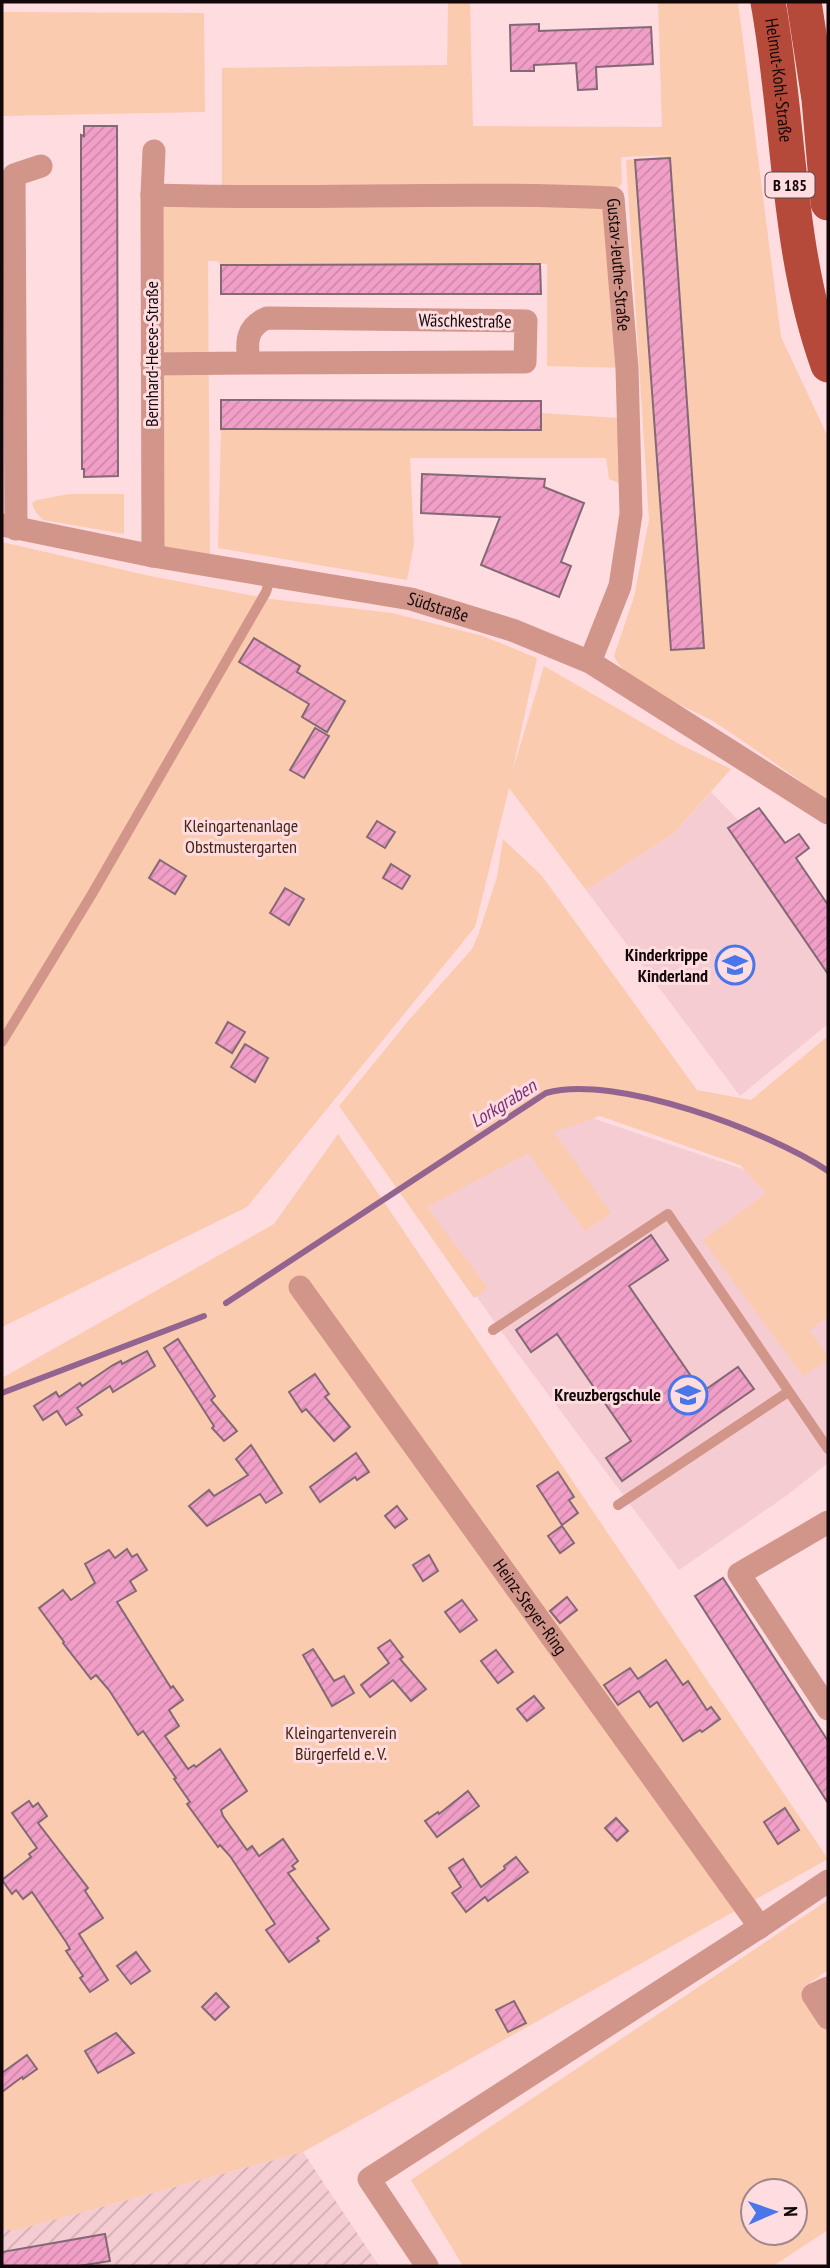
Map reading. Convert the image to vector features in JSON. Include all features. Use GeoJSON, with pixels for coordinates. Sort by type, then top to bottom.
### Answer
{"type":"FeatureCollection","features":[{"type":"Feature","properties":{"kind":"main road","name":"Helmut-Kohl-Straße"},"geometry":{"type":"LineString","coordinates":[[768,2],[780,74],[797,242],[808,296],[828,365]]}},
{"type":"Feature","properties":{"kind":"main road","name":"Helmut-Kohl-Straße"},"geometry":{"type":"LineString","coordinates":[[804,2],[819,100],[828,203]]}},
{"type":"Feature","properties":{"kind":"street","name":"Bernhard-Heese-Straße"},"geometry":{"type":"LineString","coordinates":[[153,556],[154,151]]}},
{"type":"Feature","properties":{"kind":"street"},"geometry":{"type":"LineString","coordinates":[[9,527],[14,175],[41,166]]}},
{"type":"Feature","properties":{"kind":"street","name":"Gustav-Jeuthe-Straße"},"geometry":{"type":"LineString","coordinates":[[152,195],[223,197],[542,194],[613,198],[627,368],[631,514],[620,586],[590,662]]}},
{"type":"Feature","properties":{"kind":"street","name":"Wäschkestraße"},"geometry":{"type":"LineString","coordinates":[[152,364],[525,362],[526,321],[267,318],[257,323],[248,335],[249,363]]}},
{"type":"Feature","properties":{"kind":"street","name":"Südstraße"},"geometry":{"type":"LineString","coordinates":[[9,527],[153,556],[411,599],[512,630],[590,662],[828,813]]}},
{"type":"Feature","properties":{"kind":"street","name":"Heinz-Steyer-Ring"},"geometry":{"type":"LineString","coordinates":[[300,1287],[760,1927]]}},
{"type":"Feature","properties":{"kind":"street"},"geometry":{"type":"LineString","coordinates":[[828,1522],[739,1574],[828,1709]]}},
{"type":"Feature","properties":{"kind":"street"},"geometry":{"type":"LineString","coordinates":[[427,2266],[369,2179],[828,1881]]}},
{"type":"Feature","properties":{"kind":"street"},"geometry":{"type":"LineString","coordinates":[[828,1988],[813,1995],[828,2018]]}},
{"type":"Feature","properties":{"kind":"lane"},"geometry":{"type":"LineString","coordinates":[[2,1042],[93,894],[266,592],[271,576]]}},
{"type":"Feature","properties":{"kind":"lane"},"geometry":{"type":"LineString","coordinates":[[493,1330],[668,1214],[828,1449]]}},
{"type":"Feature","properties":{"kind":"lane"},"geometry":{"type":"LineString","coordinates":[[618,1506],[788,1392]]}},
{"type":"Feature","properties":{"kind":"shaded area","name":"Kinderkrippe Kinderland"},"geometry":{"type":"Polygon","coordinates":[[[711,792],[739,821],[759,808],[785,843],[799,834],[809,848],[796,859],[828,905],[828,1024],[740,1096],[586,890],[673,834],[711,792]]]}},
{"type":"Feature","properties":{"kind":"shaded area","name":"Kreuzbergschule"},"geometry":{"type":"Polygon","coordinates":[[[592,1118],[772,1179],[828,1205],[828,1463],[786,1496],[679,1570],[498,1327],[416,1209],[552,1128],[592,1118]]]}},
{"type":"Feature","properties":{"kind":"shaded area"},"geometry":{"type":"Polygon","coordinates":[[[303,2152],[379,2266],[2,2266],[2,2230],[17,2230],[303,2152]]]}},
{"type":"Feature","properties":{"kind":"green space"},"geometry":{"type":"Polygon","coordinates":[[[448,2],[470,2],[473,126],[662,127],[658,2],[738,2],[781,337],[828,437],[828,800],[716,723],[659,695],[631,677],[614,656],[634,597],[649,520],[626,160],[676,155],[621,157],[622,182],[613,198],[627,368],[547,366],[547,264],[221,265],[217,261],[208,261],[210,565],[153,556],[152,195],[222,197],[222,68],[447,65],[448,2]]]}},
{"type":"Feature","properties":{"kind":"green space"},"geometry":{"type":"Polygon","coordinates":[[[2,12],[204,13],[205,112],[2,116],[2,12]]]}},
{"type":"Feature","properties":{"kind":"green space"},"geometry":{"type":"Polygon","coordinates":[[[541,413],[619,418],[624,485],[609,479],[606,458],[410,458],[414,544],[407,580],[218,548],[221,429],[540,430],[541,413]]]}},
{"type":"Feature","properties":{"kind":"green space"},"geometry":{"type":"Polygon","coordinates":[[[69,494],[124,494],[124,534],[43,520],[32,503],[69,494]]]}},
{"type":"Feature","properties":{"kind":"green space","name":"Kleingartenanlage Obstmustergarten"},"geometry":{"type":"Polygon","coordinates":[[[2,542],[150,576],[271,599],[392,613],[483,636],[537,658],[512,773],[544,666],[679,744],[731,769],[673,834],[586,890],[509,788],[475,927],[247,1207],[2,1327],[2,542]]]}},
{"type":"Feature","properties":{"kind":"green space"},"geometry":{"type":"Polygon","coordinates":[[[503,839],[542,876],[697,1090],[751,1100],[828,1036],[828,1317],[809,1330],[828,1360],[803,1376],[703,1240],[766,1193],[740,1165],[600,1116],[554,1132],[611,1213],[585,1231],[528,1153],[427,1207],[488,1288],[474,1298],[339,1106],[409,1020],[472,949],[497,877],[503,839]]]}},
{"type":"Feature","properties":{"kind":"green space","name":"Kleingartenverein Bürgerfeld e. V."},"geometry":{"type":"Polygon","coordinates":[[[338,1134],[828,1859],[303,2152],[17,2230],[2,2230],[2,1378],[274,1224],[338,1134]]]}},
{"type":"Feature","properties":{"kind":"green space"},"geometry":{"type":"Polygon","coordinates":[[[828,1900],[828,1970],[810,1983],[828,2011],[828,2230],[809,2242],[809,2177],[739,2177],[739,2247],[802,2247],[773,2266],[463,2266],[411,2180],[828,1900]]]}},
{"type":"Feature","properties":{"kind":"building"},"geometry":{"type":"Polygon","coordinates":[[[539,24],[539,31],[651,27],[653,64],[596,67],[597,89],[578,90],[576,63],[534,65],[534,71],[511,71],[510,25],[539,24]]]}},
{"type":"Feature","properties":{"kind":"building"},"geometry":{"type":"Polygon","coordinates":[[[84,126],[117,126],[118,476],[84,477],[82,469],[81,135],[84,136],[84,126]]]}},
{"type":"Feature","properties":{"kind":"building"},"geometry":{"type":"Polygon","coordinates":[[[670,158],[704,648],[671,650],[635,160],[670,158]]]}},
{"type":"Feature","properties":{"kind":"building"},"geometry":{"type":"Polygon","coordinates":[[[540,264],[541,294],[221,294],[221,265],[540,264]]]}},
{"type":"Feature","properties":{"kind":"building"},"geometry":{"type":"Polygon","coordinates":[[[221,400],[541,401],[541,430],[221,429],[221,400]]]}},
{"type":"Feature","properties":{"kind":"building"},"geometry":{"type":"Polygon","coordinates":[[[422,474],[545,479],[544,487],[584,503],[561,562],[571,566],[559,597],[481,565],[500,517],[421,513],[422,474]]]}},
{"type":"Feature","properties":{"kind":"building"},"geometry":{"type":"Polygon","coordinates":[[[254,638],[300,666],[297,672],[345,701],[327,732],[302,717],[309,704],[239,662],[254,638]]]}},
{"type":"Feature","properties":{"kind":"building"},"geometry":{"type":"Polygon","coordinates":[[[315,728],[329,736],[304,778],[290,770],[315,728]]]}},
{"type":"Feature","properties":{"kind":"building"},"geometry":{"type":"Polygon","coordinates":[[[759,808],[785,843],[799,834],[809,848],[796,858],[828,905],[828,974],[728,828],[759,808]]]}},
{"type":"Feature","properties":{"kind":"building"},"geometry":{"type":"Polygon","coordinates":[[[377,821],[395,832],[385,848],[367,837],[377,821]]]}},
{"type":"Feature","properties":{"kind":"building"},"geometry":{"type":"Polygon","coordinates":[[[160,860],[186,876],[175,894],[149,878],[160,860]]]}},
{"type":"Feature","properties":{"kind":"building"},"geometry":{"type":"Polygon","coordinates":[[[391,864],[410,876],[402,889],[383,878],[391,864]]]}},
{"type":"Feature","properties":{"kind":"building"},"geometry":{"type":"Polygon","coordinates":[[[285,888],[304,899],[289,925],[270,913],[285,888]]]}},
{"type":"Feature","properties":{"kind":"building"},"geometry":{"type":"Polygon","coordinates":[[[228,1022],[245,1032],[232,1053],[216,1043],[228,1022]]]}},
{"type":"Feature","properties":{"kind":"building"},"geometry":{"type":"Polygon","coordinates":[[[245,1044],[268,1058],[255,1082],[231,1067],[245,1044]]]}},
{"type":"Feature","properties":{"kind":"building","name":"Kreuzbergschule"},"geometry":{"type":"Polygon","coordinates":[[[651,1235],[668,1260],[629,1286],[702,1392],[738,1367],[754,1389],[622,1481],[606,1458],[631,1441],[557,1334],[531,1352],[516,1330],[651,1235]]]}},
{"type":"Feature","properties":{"kind":"building"},"geometry":{"type":"Polygon","coordinates":[[[178,1339],[215,1396],[211,1400],[237,1431],[224,1441],[212,1428],[214,1426],[164,1348],[178,1339]]]}},
{"type":"Feature","properties":{"kind":"building"},"geometry":{"type":"Polygon","coordinates":[[[147,1351],[155,1366],[113,1392],[110,1386],[77,1408],[82,1415],[66,1425],[57,1411],[43,1420],[34,1406],[56,1392],[59,1397],[80,1383],[82,1386],[113,1365],[121,1361],[122,1364],[147,1351]]]}},
{"type":"Feature","properties":{"kind":"building"},"geometry":{"type":"Polygon","coordinates":[[[315,1374],[329,1394],[325,1397],[350,1427],[334,1441],[306,1409],[302,1412],[289,1392],[315,1374]]]}},
{"type":"Feature","properties":{"kind":"building"},"geometry":{"type":"Polygon","coordinates":[[[251,1445],[282,1493],[266,1503],[260,1494],[207,1526],[189,1506],[209,1490],[214,1496],[248,1475],[236,1459],[251,1445]]]}},
{"type":"Feature","properties":{"kind":"building"},"geometry":{"type":"Polygon","coordinates":[[[356,1453],[369,1472],[357,1480],[355,1477],[320,1502],[310,1487],[356,1453]]]}},
{"type":"Feature","properties":{"kind":"building"},"geometry":{"type":"Polygon","coordinates":[[[558,1472],[574,1497],[569,1500],[578,1513],[562,1525],[537,1486],[558,1472]]]}},
{"type":"Feature","properties":{"kind":"building"},"geometry":{"type":"Polygon","coordinates":[[[397,1506],[407,1519],[395,1528],[385,1516],[397,1506]]]}},
{"type":"Feature","properties":{"kind":"building"},"geometry":{"type":"Polygon","coordinates":[[[562,1526],[574,1543],[560,1553],[548,1536],[562,1526]]]}},
{"type":"Feature","properties":{"kind":"building"},"geometry":{"type":"Polygon","coordinates":[[[127,1549],[132,1557],[137,1554],[147,1570],[130,1581],[136,1591],[117,1602],[171,1688],[173,1686],[183,1700],[169,1710],[179,1726],[165,1736],[188,1769],[194,1765],[196,1767],[220,1749],[247,1791],[221,1810],[223,1816],[247,1850],[252,1846],[259,1856],[283,1839],[298,1861],[292,1866],[295,1869],[288,1873],[329,1929],[317,1938],[319,1941],[289,1962],[266,1930],[275,1924],[230,1856],[220,1845],[218,1847],[187,1804],[190,1802],[174,1779],[176,1778],[143,1731],[138,1735],[109,1690],[96,1675],[91,1679],[39,1608],[63,1590],[71,1600],[95,1583],[85,1564],[109,1550],[115,1558],[127,1549]]]}},
{"type":"Feature","properties":{"kind":"building"},"geometry":{"type":"Polygon","coordinates":[[[429,1555],[438,1571],[423,1581],[413,1565],[429,1555]]]}},
{"type":"Feature","properties":{"kind":"building"},"geometry":{"type":"Polygon","coordinates":[[[723,1578],[828,1741],[828,1803],[695,1596],[723,1578]]]}},
{"type":"Feature","properties":{"kind":"building"},"geometry":{"type":"Polygon","coordinates":[[[567,1597],[577,1610],[560,1623],[550,1611],[567,1597]]]}},
{"type":"Feature","properties":{"kind":"building"},"geometry":{"type":"Polygon","coordinates":[[[462,1600],[477,1620],[460,1632],[445,1612],[462,1600]]]}},
{"type":"Feature","properties":{"kind":"building"},"geometry":{"type":"Polygon","coordinates":[[[390,1640],[403,1657],[400,1659],[426,1689],[411,1701],[393,1680],[370,1697],[361,1685],[389,1663],[378,1648],[390,1640]]]}},
{"type":"Feature","properties":{"kind":"building"},"geometry":{"type":"Polygon","coordinates":[[[313,1649],[334,1681],[344,1676],[354,1693],[332,1706],[303,1655],[313,1649]]]}},
{"type":"Feature","properties":{"kind":"building"},"geometry":{"type":"Polygon","coordinates":[[[496,1650],[513,1672],[498,1683],[481,1661],[496,1650]]]}},
{"type":"Feature","properties":{"kind":"building"},"geometry":{"type":"Polygon","coordinates":[[[666,1660],[683,1685],[688,1681],[707,1710],[711,1707],[720,1719],[683,1741],[657,1702],[650,1707],[639,1691],[618,1705],[604,1685],[630,1668],[638,1679],[666,1660]]]}},
{"type":"Feature","properties":{"kind":"building"},"geometry":{"type":"Polygon","coordinates":[[[534,1696],[544,1708],[527,1721],[517,1709],[534,1696]]]}},
{"type":"Feature","properties":{"kind":"building"},"geometry":{"type":"Polygon","coordinates":[[[468,1791],[479,1806],[437,1837],[425,1821],[438,1812],[439,1814],[468,1791]]]}},
{"type":"Feature","properties":{"kind":"building"},"geometry":{"type":"Polygon","coordinates":[[[29,1801],[33,1807],[38,1803],[47,1816],[38,1823],[88,1888],[85,1891],[103,1918],[79,1934],[108,1980],[90,1992],[66,1951],[70,1949],[66,1942],[32,1892],[23,1899],[16,1890],[12,1894],[2,1880],[31,1857],[29,1854],[37,1848],[12,1813],[29,1801]]]}},
{"type":"Feature","properties":{"kind":"building"},"geometry":{"type":"Polygon","coordinates":[[[785,1808],[799,1830],[778,1844],[764,1822],[785,1808]]]}},
{"type":"Feature","properties":{"kind":"building"},"geometry":{"type":"Polygon","coordinates":[[[616,1818],[628,1831],[617,1841],[605,1828],[616,1818]]]}},
{"type":"Feature","properties":{"kind":"building"},"geometry":{"type":"Polygon","coordinates":[[[516,1857],[528,1872],[488,1901],[485,1897],[466,1912],[452,1893],[461,1887],[449,1868],[463,1859],[481,1887],[516,1857]]]}},
{"type":"Feature","properties":{"kind":"building"},"geometry":{"type":"Polygon","coordinates":[[[136,1952],[150,1971],[131,1984],[117,1966],[136,1952]]]}},
{"type":"Feature","properties":{"kind":"building"},"geometry":{"type":"Polygon","coordinates":[[[216,1993],[229,2007],[215,2020],[202,2007],[216,1993]]]}},
{"type":"Feature","properties":{"kind":"building"},"geometry":{"type":"Polygon","coordinates":[[[514,2001],[526,2023],[508,2032],[496,2010],[514,2001]]]}},
{"type":"Feature","properties":{"kind":"building"},"geometry":{"type":"Polygon","coordinates":[[[116,2033],[134,2053],[98,2073],[85,2051],[116,2033]]]}},
{"type":"Feature","properties":{"kind":"building"},"geometry":{"type":"Polygon","coordinates":[[[27,2055],[37,2069],[2,2092],[2,2073],[27,2055]]]}},
{"type":"Feature","properties":{"kind":"building"},"geometry":{"type":"Polygon","coordinates":[[[105,2234],[110,2261],[79,2266],[2,2266],[2,2252],[105,2234]]]}},
{"type":"Feature","properties":{"kind":"waterway","name":"Lorkgraben"},"geometry":{"type":"LineString","coordinates":[[226,1303],[546,1093],[575,1089],[611,1091],[691,1110],[769,1140],[828,1171]]}},
{"type":"Feature","properties":{"kind":"waterway","name":"Lorkgraben"},"geometry":{"type":"LineString","coordinates":[[2,1393],[204,1316]]}},
{"type":"Feature","properties":{"kind":"place","name":"Kinderkrippe Kinderland"},"geometry":{"type":"Point","coordinates":[735,965]}},
{"type":"Feature","properties":{"kind":"place","name":"Kreuzbergschule"},"geometry":{"type":"Point","coordinates":[688,1395]}}]}
